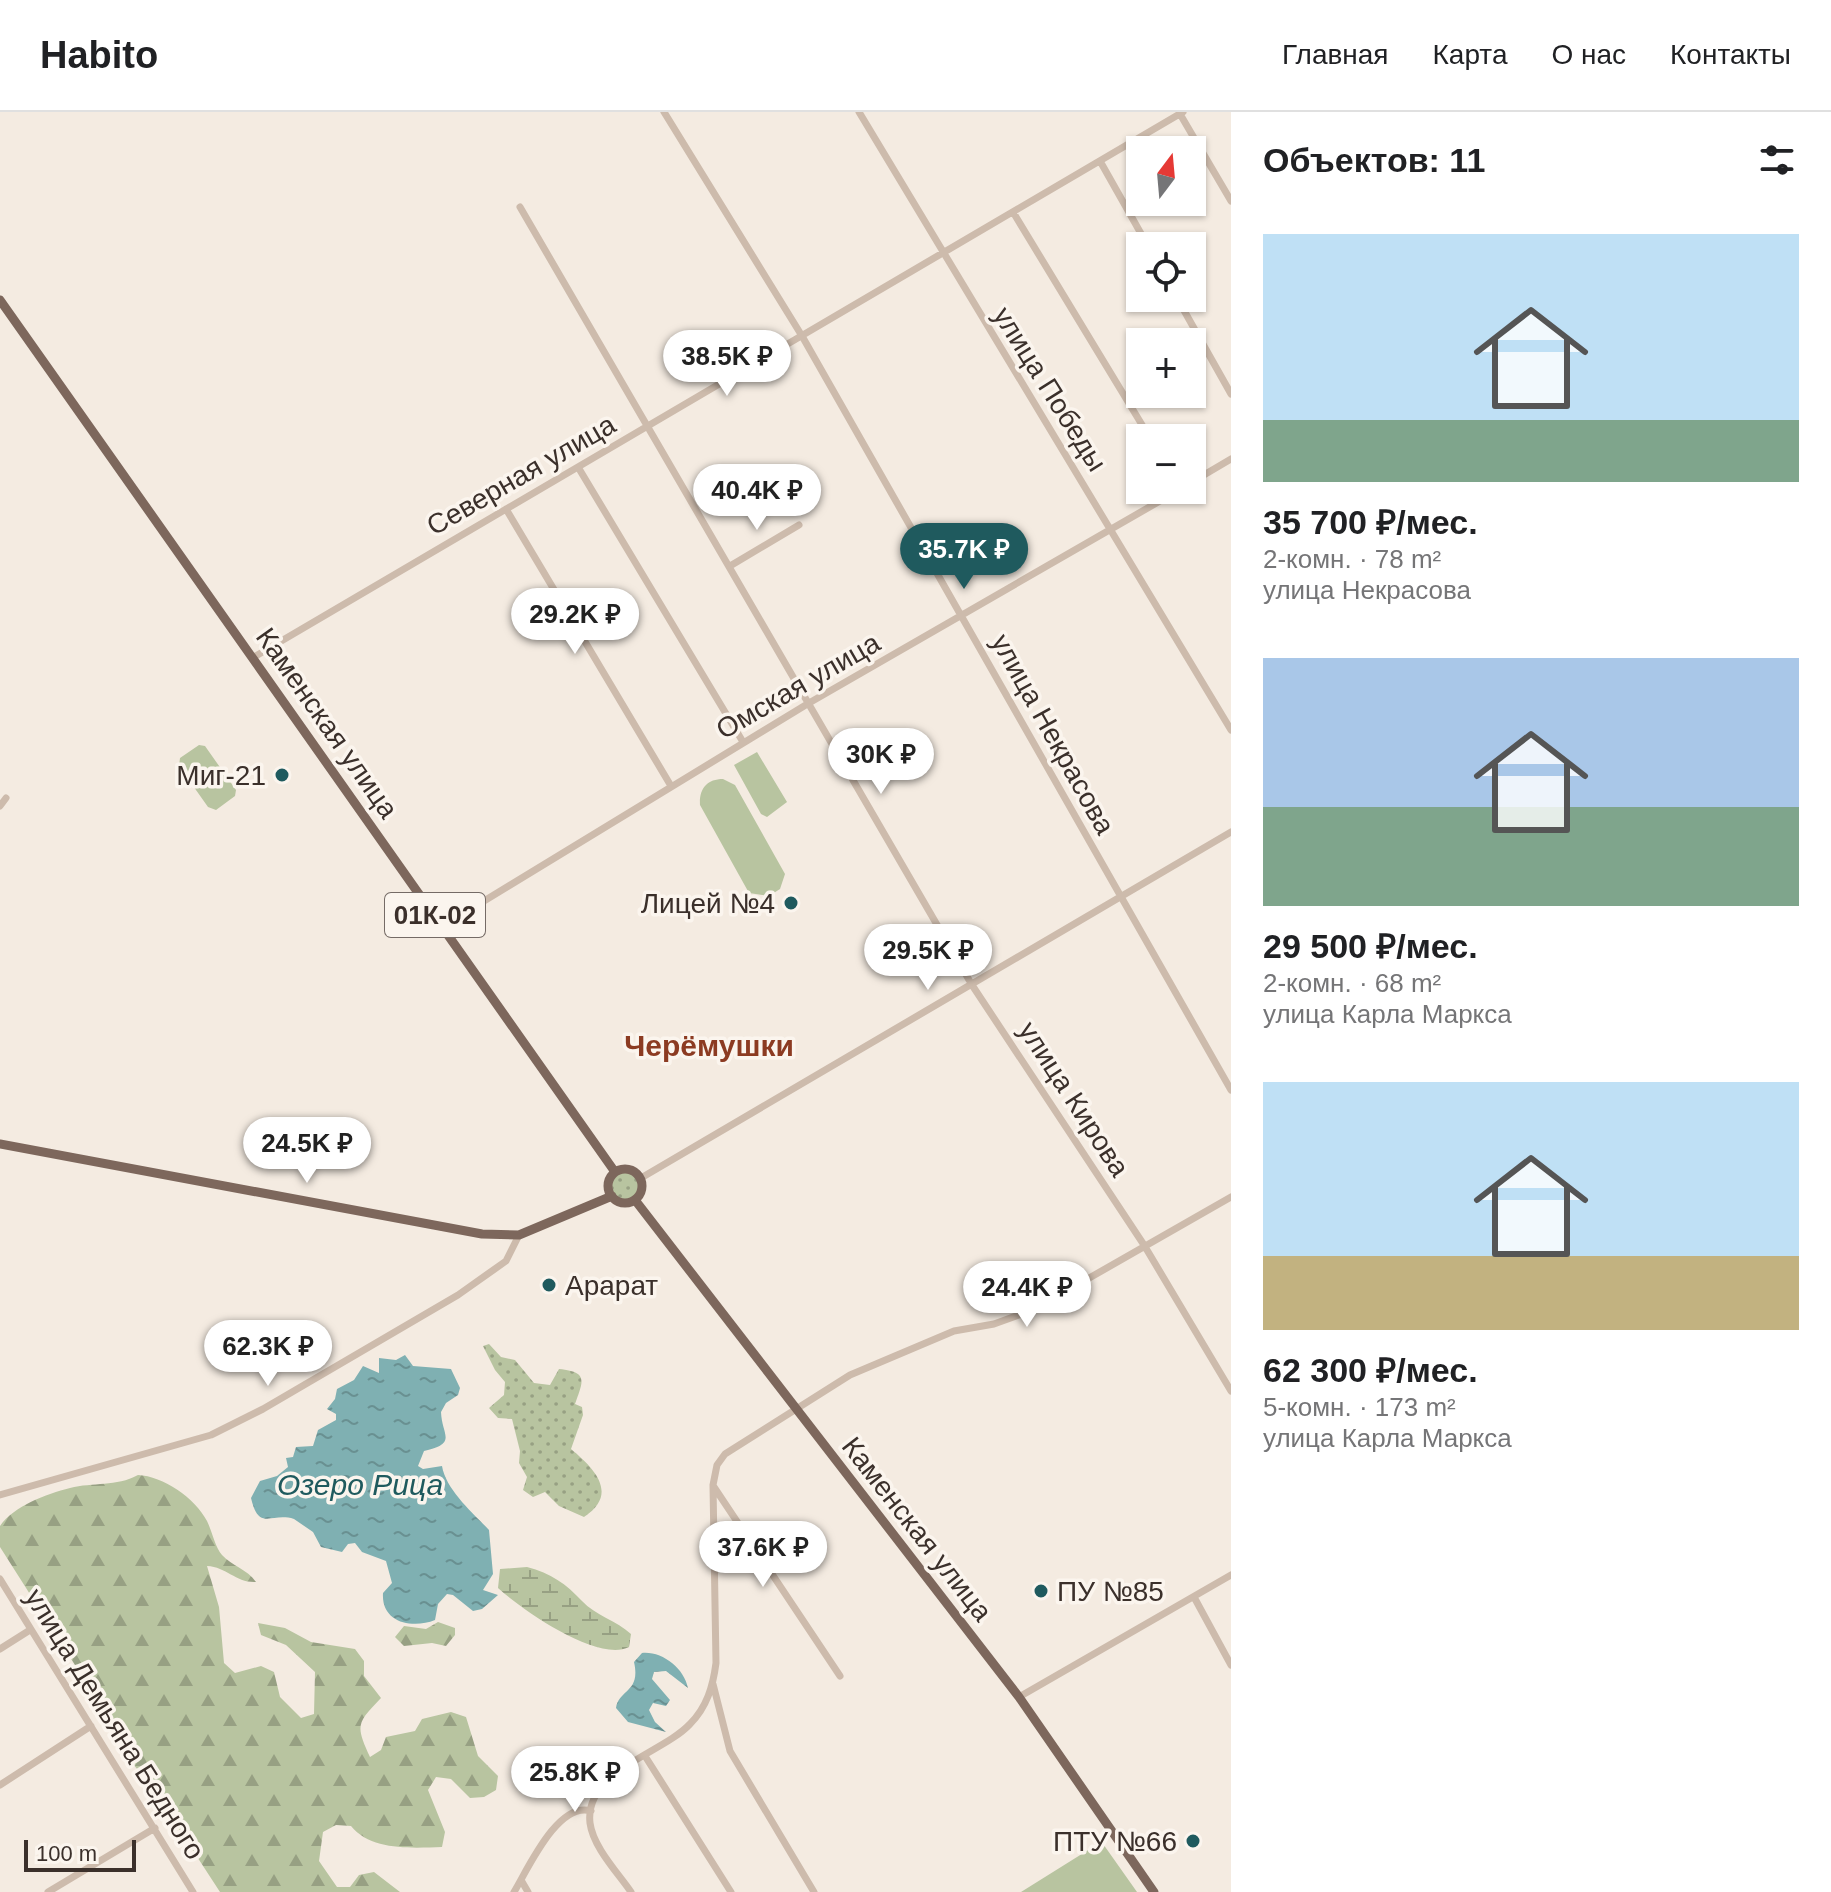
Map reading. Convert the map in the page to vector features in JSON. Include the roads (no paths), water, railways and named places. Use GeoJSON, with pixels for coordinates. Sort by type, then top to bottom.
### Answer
{"type":"FeatureCollection","features":[{"type":"Feature","properties":{"kind":"main road","name":"Каменская улица"},"geometry":{"type":"LineString","coordinates":[[0,300],[615,1172]]}},
{"type":"Feature","properties":{"kind":"main road"},"geometry":{"type":"LineString","coordinates":[[0,1144],[482,1234],[519,1235],[612,1196]]}},
{"type":"Feature","properties":{"kind":"main road"},"geometry":{"type":"LineString","coordinates":[[629,1169],[641,1178],[641,1192],[635,1200],[620,1202],[612,1196],[609,1181],[615,1172],[629,1169]]}},
{"type":"Feature","properties":{"kind":"main road","name":"Каменская улица"},"geometry":{"type":"LineString","coordinates":[[635,1200],[1019,1697],[1154,1892]]}},
{"type":"Feature","properties":{"kind":"street","name":"улица Некрасова"},"geometry":{"type":"LineString","coordinates":[[664,112],[802,336],[1231,1090]]}},
{"type":"Feature","properties":{"kind":"street","name":"улица Победы"},"geometry":{"type":"LineString","coordinates":[[859,112],[941,254],[1231,730]]}},
{"type":"Feature","properties":{"kind":"street","name":"Северная улица"},"geometry":{"type":"LineString","coordinates":[[254,657],[1182,113]]}},
{"type":"Feature","properties":{"kind":"street"},"geometry":{"type":"LineString","coordinates":[[1182,113],[1231,201]]}},
{"type":"Feature","properties":{"kind":"street"},"geometry":{"type":"LineString","coordinates":[[1100,161],[1140,232]]}},
{"type":"Feature","properties":{"kind":"street","name":"улица Кирова"},"geometry":{"type":"LineString","coordinates":[[520,207],[972,985],[1144,1245],[1231,1391]]}},
{"type":"Feature","properties":{"kind":"street"},"geometry":{"type":"LineString","coordinates":[[1013,212],[1142,424]]}},
{"type":"Feature","properties":{"kind":"street"},"geometry":{"type":"LineString","coordinates":[[1185,312],[1231,394]]}},
{"type":"Feature","properties":{"kind":"street"},"geometry":{"type":"LineString","coordinates":[[1206,474],[1231,459]]}},
{"type":"Feature","properties":{"kind":"street"},"geometry":{"type":"LineString","coordinates":[[578,467],[743,742]]}},
{"type":"Feature","properties":{"kind":"street","name":"Омская улица"},"geometry":{"type":"LineString","coordinates":[[443,926],[743,742],[1155,504]]}},
{"type":"Feature","properties":{"kind":"street"},"geometry":{"type":"LineString","coordinates":[[506,509],[671,786]]}},
{"type":"Feature","properties":{"kind":"street"},"geometry":{"type":"LineString","coordinates":[[730,566],[799,525]]}},
{"type":"Feature","properties":{"kind":"street"},"geometry":{"type":"LineString","coordinates":[[0,806],[6,798]]}},
{"type":"Feature","properties":{"kind":"street"},"geometry":{"type":"LineString","coordinates":[[641,1178],[1231,832]]}},
{"type":"Feature","properties":{"kind":"street"},"geometry":{"type":"LineString","coordinates":[[631,1892],[595,1837],[591,1811],[596,1796],[611,1777],[693,1722],[713,1684],[716,1663],[713,1485],[717,1465],[725,1454],[850,1375],[954,1331],[994,1324],[1035,1309],[1231,1197]]}},
{"type":"Feature","properties":{"kind":"street"},"geometry":{"type":"LineString","coordinates":[[0,1495],[211,1435],[263,1409],[458,1295],[506,1261],[519,1235]]}},
{"type":"Feature","properties":{"kind":"street"},"geometry":{"type":"LineString","coordinates":[[713,1485],[840,1676]]}},
{"type":"Feature","properties":{"kind":"street"},"geometry":{"type":"LineString","coordinates":[[1019,1697],[1231,1575]]}},
{"type":"Feature","properties":{"kind":"street","name":"улица Демьяна Бедного"},"geometry":{"type":"LineString","coordinates":[[0,1579],[193,1892]]}},
{"type":"Feature","properties":{"kind":"street"},"geometry":{"type":"LineString","coordinates":[[1194,1597],[1231,1665]]}},
{"type":"Feature","properties":{"kind":"street"},"geometry":{"type":"LineString","coordinates":[[0,1649],[30,1630]]}},
{"type":"Feature","properties":{"kind":"street"},"geometry":{"type":"LineString","coordinates":[[713,1684],[730,1751],[814,1892]]}},
{"type":"Feature","properties":{"kind":"street"},"geometry":{"type":"LineString","coordinates":[[0,1785],[91,1726]]}},
{"type":"Feature","properties":{"kind":"street"},"geometry":{"type":"LineString","coordinates":[[645,1756],[731,1892]]}},
{"type":"Feature","properties":{"kind":"street"},"geometry":{"type":"LineString","coordinates":[[514,1892],[556,1826],[574,1811],[591,1811]]}},
{"type":"Feature","properties":{"kind":"street"},"geometry":{"type":"LineString","coordinates":[[48,1892],[155,1828]]}},
{"type":"Feature","properties":{"kind":"street"},"geometry":{"type":"LineString","coordinates":[[521,1880],[528,1892]]}},
{"type":"Feature","properties":{"kind":"water","name":"Озеро Рица"},"geometry":{"type":"Polygon","coordinates":[[[405,1355],[413,1366],[451,1369],[460,1388],[458,1395],[446,1403],[441,1412],[445,1441],[424,1451],[418,1466],[423,1469],[442,1466],[454,1492],[489,1530],[493,1574],[483,1590],[498,1595],[482,1609],[473,1611],[453,1595],[447,1594],[438,1604],[435,1620],[417,1624],[400,1621],[387,1611],[383,1593],[392,1583],[386,1561],[362,1552],[355,1543],[348,1544],[342,1552],[321,1547],[313,1532],[294,1519],[262,1518],[251,1498],[260,1481],[277,1476],[288,1467],[286,1458],[293,1457],[296,1447],[313,1446],[318,1430],[336,1420],[336,1414],[327,1409],[335,1399],[337,1389],[354,1380],[363,1366],[379,1373],[379,1358],[396,1360],[405,1355]]]}},
{"type":"Feature","properties":{"kind":"water"},"geometry":{"type":"Polygon","coordinates":[[[642,1653],[657,1655],[671,1662],[686,1681],[688,1688],[666,1671],[654,1672],[652,1679],[670,1700],[666,1706],[653,1703],[649,1710],[655,1722],[666,1732],[628,1722],[616,1708],[635,1680],[634,1662],[642,1653]]]}},
{"type":"Feature","properties":{"kind":"place","name":"Миг-21"},"geometry":{"type":"Point","coordinates":[282,775]}},
{"type":"Feature","properties":{"kind":"place","name":"Лицей №4"},"geometry":{"type":"Point","coordinates":[791,903]}},
{"type":"Feature","properties":{"kind":"place","name":"Арарат"},"geometry":{"type":"Point","coordinates":[549,1285]}},
{"type":"Feature","properties":{"kind":"place","name":"ПУ №85"},"geometry":{"type":"Point","coordinates":[1041,1591]}},
{"type":"Feature","properties":{"kind":"place","name":"ПТУ №66"},"geometry":{"type":"Point","coordinates":[1193,1841]}},
{"type":"Feature","properties":{"kind":"district","name":"Черёмушки"},"geometry":{"type":"Point","coordinates":[709,1045]}}]}
